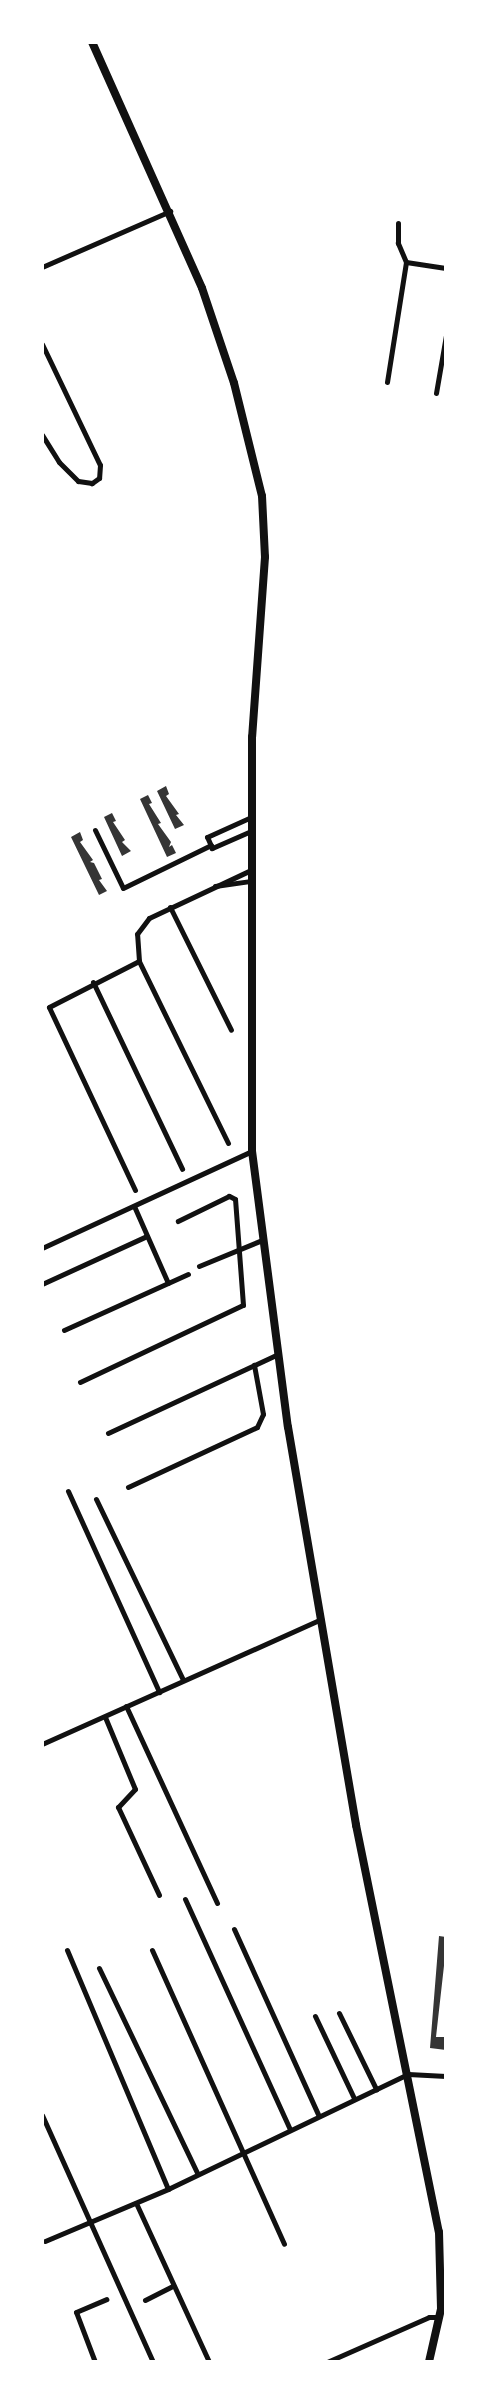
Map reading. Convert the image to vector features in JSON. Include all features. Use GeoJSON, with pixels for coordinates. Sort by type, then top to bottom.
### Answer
{"type":"FeatureCollection","features":[{"type":"Feature","properties":{"kind":"main road"},"geometry":{"type":"LineString","coordinates":[[92,42],[170,211],[220,339],[262,496],[265,557],[252,734],[250,870],[252,1151],[278,1354],[360,1844],[444,2253],[442,2312],[429,2362]]}},
{"type":"Feature","properties":{"kind":"street"},"geometry":{"type":"LineString","coordinates":[[42,267],[170,211]]}},
{"type":"Feature","properties":{"kind":"street"},"geometry":{"type":"LineString","coordinates":[[387,382],[406,262],[398,243],[398,223]]}},
{"type":"Feature","properties":{"kind":"street"},"geometry":{"type":"LineString","coordinates":[[406,262],[446,268]]}},
{"type":"Feature","properties":{"kind":"street"},"geometry":{"type":"LineString","coordinates":[[436,393],[446,334]]}},
{"type":"Feature","properties":{"kind":"street"},"geometry":{"type":"LineString","coordinates":[[42,345],[100,465],[99,478],[92,483],[78,481],[47,445],[42,435]]}},
{"type":"Feature","properties":{"kind":"street"},"geometry":{"type":"LineString","coordinates":[[212,846],[207,837],[251,817]]}},
{"type":"Feature","properties":{"kind":"street"},"geometry":{"type":"LineString","coordinates":[[95,830],[123,888],[212,846],[251,831]]}},
{"type":"Feature","properties":{"kind":"street"},"geometry":{"type":"LineString","coordinates":[[228,1143],[139,961],[136,948],[141,925],[210,886],[250,870]]}},
{"type":"Feature","properties":{"kind":"street"},"geometry":{"type":"LineString","coordinates":[[210,886],[250,881]]}},
{"type":"Feature","properties":{"kind":"street"},"geometry":{"type":"LineString","coordinates":[[170,907],[231,1030]]}},
{"type":"Feature","properties":{"kind":"street"},"geometry":{"type":"LineString","coordinates":[[135,1190],[50,1011],[51,1003],[139,961]]}},
{"type":"Feature","properties":{"kind":"street"},"geometry":{"type":"LineString","coordinates":[[93,982],[182,1169]]}},
{"type":"Feature","properties":{"kind":"street"},"geometry":{"type":"LineString","coordinates":[[42,1248],[252,1151]]}},
{"type":"Feature","properties":{"kind":"street"},"geometry":{"type":"LineString","coordinates":[[80,1382],[243,1305],[235,1199],[229,1196],[178,1221]]}},
{"type":"Feature","properties":{"kind":"street"},"geometry":{"type":"LineString","coordinates":[[134,1206],[168,1283]]}},
{"type":"Feature","properties":{"kind":"street"},"geometry":{"type":"LineString","coordinates":[[42,1284],[147,1236]]}},
{"type":"Feature","properties":{"kind":"street"},"geometry":{"type":"LineString","coordinates":[[199,1266],[262,1240]]}},
{"type":"Feature","properties":{"kind":"street"},"geometry":{"type":"LineString","coordinates":[[64,1330],[188,1274]]}},
{"type":"Feature","properties":{"kind":"street"},"geometry":{"type":"LineString","coordinates":[[108,1433],[278,1354]]}},
{"type":"Feature","properties":{"kind":"street"},"geometry":{"type":"LineString","coordinates":[[128,1487],[257,1426],[263,1414],[254,1365]]}},
{"type":"Feature","properties":{"kind":"street"},"geometry":{"type":"LineString","coordinates":[[68,1491],[159,1692]]}},
{"type":"Feature","properties":{"kind":"street"},"geometry":{"type":"LineString","coordinates":[[96,1499],[183,1680]]}},
{"type":"Feature","properties":{"kind":"street"},"geometry":{"type":"LineString","coordinates":[[42,1744],[321,1619]]}},
{"type":"Feature","properties":{"kind":"street"},"geometry":{"type":"LineString","coordinates":[[126,1706],[216,1903]]}},
{"type":"Feature","properties":{"kind":"street"},"geometry":{"type":"LineString","coordinates":[[105,1717],[135,1789],[118,1807],[159,1895]]}},
{"type":"Feature","properties":{"kind":"street"},"geometry":{"type":"LineString","coordinates":[[185,1899],[290,2129]]}},
{"type":"Feature","properties":{"kind":"street"},"geometry":{"type":"LineString","coordinates":[[234,1929],[318,2114]]}},
{"type":"Feature","properties":{"kind":"street"},"geometry":{"type":"LineString","coordinates":[[67,1950],[168,2188]]}},
{"type":"Feature","properties":{"kind":"street"},"geometry":{"type":"LineString","coordinates":[[152,1950],[284,2244]]}},
{"type":"Feature","properties":{"kind":"street"},"geometry":{"type":"LineString","coordinates":[[99,1968],[197,2173]]}},
{"type":"Feature","properties":{"kind":"street"},"geometry":{"type":"LineString","coordinates":[[339,2013],[376,2089]]}},
{"type":"Feature","properties":{"kind":"street"},"geometry":{"type":"LineString","coordinates":[[315,2016],[354,2098]]}},
{"type":"Feature","properties":{"kind":"street"},"geometry":{"type":"LineString","coordinates":[[45,2241],[136,2203],[318,2114],[408,2074],[446,2076]]}},
{"type":"Feature","properties":{"kind":"street"},"geometry":{"type":"LineString","coordinates":[[42,2115],[153,2362]]}},
{"type":"Feature","properties":{"kind":"street"},"geometry":{"type":"LineString","coordinates":[[136,2203],[209,2362]]}},
{"type":"Feature","properties":{"kind":"street"},"geometry":{"type":"LineString","coordinates":[[145,2300],[173,2286]]}},
{"type":"Feature","properties":{"kind":"street"},"geometry":{"type":"LineString","coordinates":[[95,2362],[76,2312],[106,2299]]}},
{"type":"Feature","properties":{"kind":"street"},"geometry":{"type":"LineString","coordinates":[[327,2362],[442,2312]]}},
{"type":"Feature","properties":{"kind":"building"},"geometry":{"type":"Polygon","coordinates":[[[166,786],[169,794],[166,796],[184,825],[175,829],[157,791],[166,786]]]}},
{"type":"Feature","properties":{"kind":"building"},"geometry":{"type":"Polygon","coordinates":[[[148,795],[152,803],[149,804],[161,823],[158,824],[171,842],[169,847],[172,845],[176,853],[167,857],[140,799],[148,795]]]}},
{"type":"Feature","properties":{"kind":"building"},"geometry":{"type":"Polygon","coordinates":[[[112,813],[116,821],[113,822],[125,840],[122,842],[131,851],[122,856],[104,817],[112,813]]]}},
{"type":"Feature","properties":{"kind":"building"},"geometry":{"type":"Polygon","coordinates":[[[80,832],[83,840],[80,842],[93,860],[90,862],[94,863],[102,879],[99,880],[107,891],[99,895],[71,837],[80,832]]]}},
{"type":"Feature","properties":{"kind":"building"},"geometry":{"type":"Polygon","coordinates":[[[439,1936],[446,1937],[446,1948],[436,2037],[446,2037],[446,2050],[430,2048],[439,1936]]]}}]}
